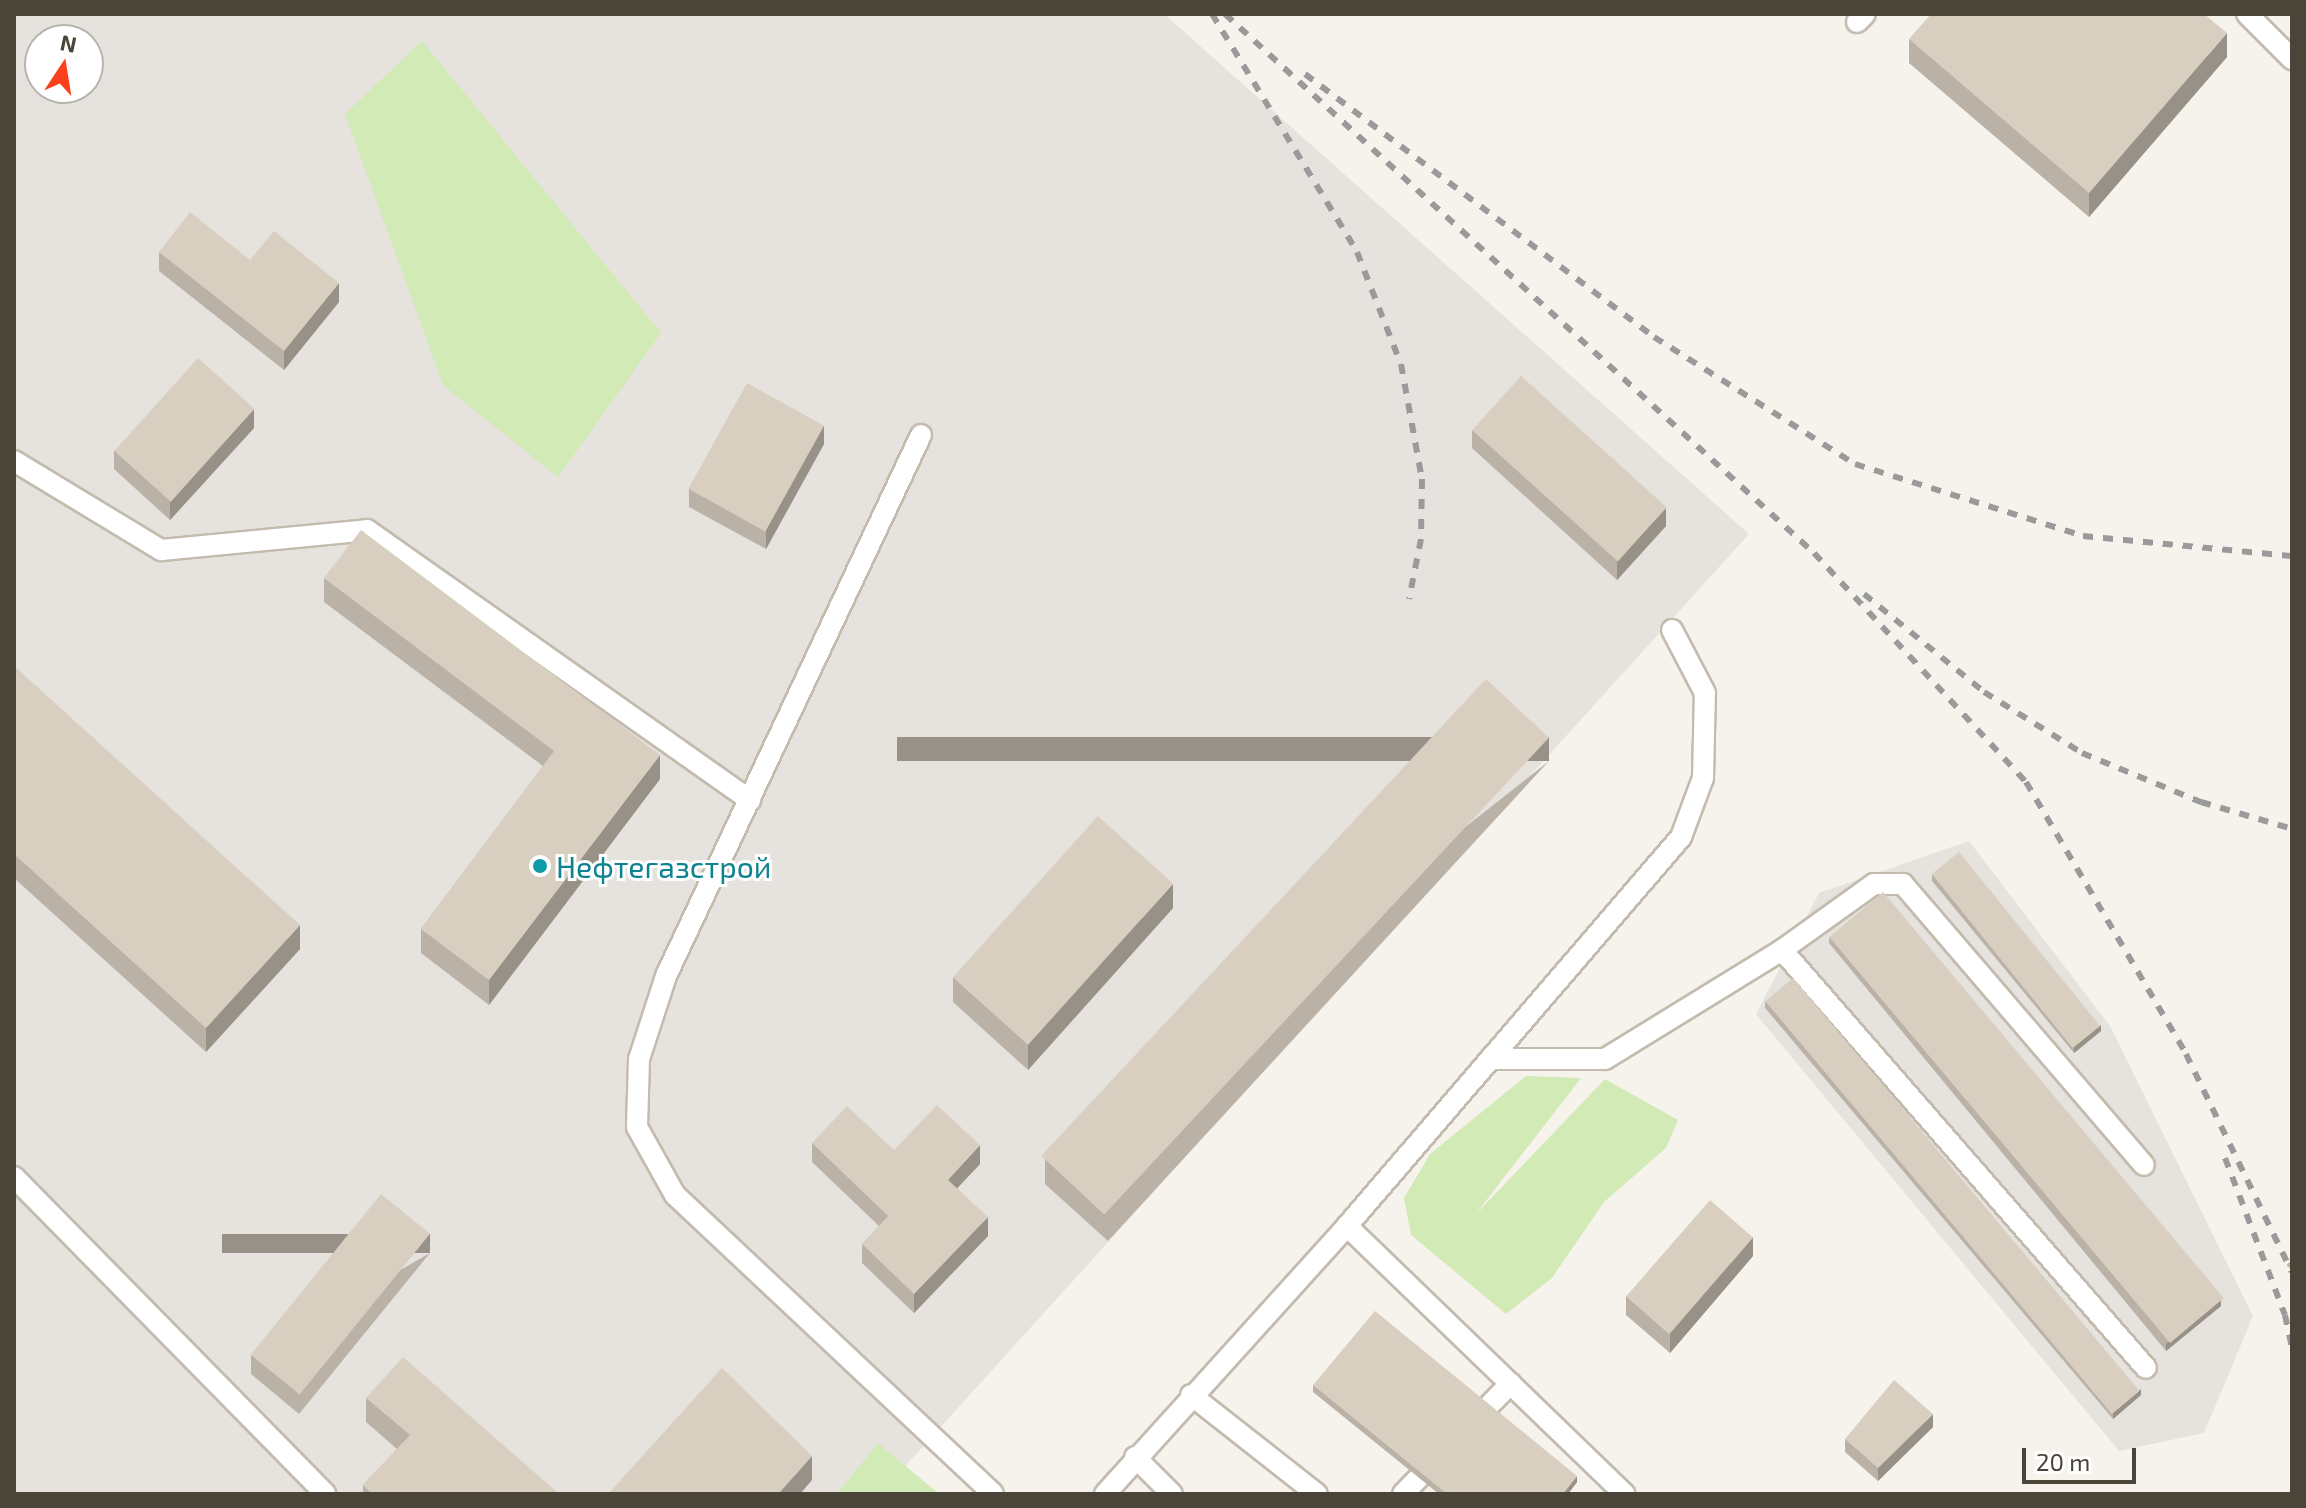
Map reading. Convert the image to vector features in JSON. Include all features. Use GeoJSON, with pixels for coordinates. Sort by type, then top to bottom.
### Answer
{"type":"FeatureCollection","features":[{"type":"Feature","properties":{"kind":"lane"},"geometry":{"type":"LineString","coordinates":[[2247,14],[2292,59]]}},
{"type":"Feature","properties":{"kind":"lane"},"geometry":{"type":"LineString","coordinates":[[921,435],[666,976],[639,1059],[637,1127],[675,1195],[993,1494]]}},
{"type":"Feature","properties":{"kind":"lane"},"geometry":{"type":"LineString","coordinates":[[14,461],[161,550],[367,530],[750,800]]}},
{"type":"Feature","properties":{"kind":"lane"},"geometry":{"type":"LineString","coordinates":[[1105,1494],[1135,1457],[1347,1226],[1681,837],[1703,778],[1705,693],[1672,630]]}},
{"type":"Feature","properties":{"kind":"lane"},"geometry":{"type":"LineString","coordinates":[[1490,1059],[1605,1059],[1782,950],[1874,884],[1903,884],[2144,1165]]}},
{"type":"Feature","properties":{"kind":"lane"},"geometry":{"type":"LineString","coordinates":[[1782,950],[2146,1368]]}},
{"type":"Feature","properties":{"kind":"lane"},"geometry":{"type":"LineString","coordinates":[[14,1177],[325,1494]]}},
{"type":"Feature","properties":{"kind":"lane"},"geometry":{"type":"LineString","coordinates":[[1347,1226],[1625,1494]]}},
{"type":"Feature","properties":{"kind":"lane"},"geometry":{"type":"LineString","coordinates":[[1403,1494],[1511,1383]]}},
{"type":"Feature","properties":{"kind":"lane"},"geometry":{"type":"LineString","coordinates":[[1191,1395],[1317,1494]]}},
{"type":"Feature","properties":{"kind":"lane"},"geometry":{"type":"LineString","coordinates":[[1135,1457],[1172,1494]]}},
{"type":"Feature","properties":{"kind":"shaded area"},"geometry":{"type":"Polygon","coordinates":[[[14,14],[1164,14],[1749,534],[880,1494],[14,1494],[14,14]]]}},
{"type":"Feature","properties":{"kind":"shaded area"},"geometry":{"type":"Polygon","coordinates":[[[1969,841],[2110,1026],[2253,1316],[2204,1433],[2119,1451],[1756,1014],[1819,893],[1969,841]]]}},
{"type":"Feature","properties":{"kind":"green space"},"geometry":{"type":"Polygon","coordinates":[[[422,41],[661,333],[558,477],[443,385],[345,114],[422,41]]]}},
{"type":"Feature","properties":{"kind":"green space"},"geometry":{"type":"Polygon","coordinates":[[[1526,1076],[1581,1078],[1475,1215],[1605,1079],[1678,1120],[1666,1148],[1604,1202],[1552,1278],[1506,1314],[1411,1235],[1404,1198],[1430,1154],[1526,1076]]]}},
{"type":"Feature","properties":{"kind":"green space"},"geometry":{"type":"Polygon","coordinates":[[[878,1443],[939,1494],[837,1494],[878,1443]]]}},
{"type":"Feature","properties":{"kind":"building"},"geometry":{"type":"Polygon","coordinates":[[[1931,14],[2204,14],[2227,33],[2089,193],[1909,39],[1931,14]]]}},
{"type":"Feature","properties":{"kind":"building"},"geometry":{"type":"Polygon","coordinates":[[[190,212],[250,260],[274,231],[339,283],[284,351],[159,252],[190,212]]]}},
{"type":"Feature","properties":{"kind":"building"},"geometry":{"type":"Polygon","coordinates":[[[198,358],[254,409],[171,502],[114,451],[198,358]]]}},
{"type":"Feature","properties":{"kind":"building"},"geometry":{"type":"Polygon","coordinates":[[[1521,376],[1667,507],[1618,561],[1472,430],[1521,376]]]}},
{"type":"Feature","properties":{"kind":"building"},"geometry":{"type":"Polygon","coordinates":[[[747,383],[824,426],[765,531],[688,489],[747,383]]]}},
{"type":"Feature","properties":{"kind":"building","name":"Нефтегазстрой"},"geometry":{"type":"Polygon","coordinates":[[[361,530],[660,755],[489,980],[421,929],[554,751],[324,578],[361,530]]]}},
{"type":"Feature","properties":{"kind":"building"},"geometry":{"type":"Polygon","coordinates":[[[14,666],[300,925],[206,1028],[14,854],[14,666]]]}},
{"type":"Feature","properties":{"kind":"building"},"geometry":{"type":"Polygon","coordinates":[[[1486,679],[1549,738],[1104,1214],[1041,1156],[1486,679]]]}},
{"type":"Feature","properties":{"kind":"building"},"geometry":{"type":"Polygon","coordinates":[[[1098,816],[1173,884],[1028,1045],[953,977],[1098,816]]]}},
{"type":"Feature","properties":{"kind":"building"},"geometry":{"type":"Polygon","coordinates":[[[1959,852],[2100,1026],[2073,1048],[1932,874],[1959,852]]]}},
{"type":"Feature","properties":{"kind":"building"},"geometry":{"type":"Polygon","coordinates":[[[1883,892],[2224,1298],[2170,1343],[1829,937],[1883,892]]]}},
{"type":"Feature","properties":{"kind":"building"},"geometry":{"type":"Polygon","coordinates":[[[1793,978],[2139,1391],[2112,1414],[1765,1001],[1793,978]]]}},
{"type":"Feature","properties":{"kind":"building"},"geometry":{"type":"Polygon","coordinates":[[[937,1105],[980,1145],[948,1180],[988,1217],[914,1294],[862,1244],[888,1216],[812,1143],[847,1106],[894,1150],[937,1105]]]}},
{"type":"Feature","properties":{"kind":"building"},"geometry":{"type":"Polygon","coordinates":[[[381,1194],[430,1234],[300,1395],[251,1355],[381,1194]]]}},
{"type":"Feature","properties":{"kind":"building"},"geometry":{"type":"Polygon","coordinates":[[[1710,1200],[1753,1237],[1669,1334],[1626,1297],[1710,1200]]]}},
{"type":"Feature","properties":{"kind":"building"},"geometry":{"type":"Polygon","coordinates":[[[1375,1311],[1577,1476],[1563,1494],[1447,1494],[1313,1385],[1375,1311]]]}},
{"type":"Feature","properties":{"kind":"building"},"geometry":{"type":"Polygon","coordinates":[[[403,1357],[558,1493],[372,1494],[363,1485],[410,1435],[366,1398],[403,1357]]]}},
{"type":"Feature","properties":{"kind":"building"},"geometry":{"type":"Polygon","coordinates":[[[722,1368],[812,1456],[778,1494],[608,1494],[722,1368]]]}},
{"type":"Feature","properties":{"kind":"building"},"geometry":{"type":"Polygon","coordinates":[[[1894,1380],[1933,1414],[1878,1468],[1845,1439],[1894,1380]]]}},
{"type":"Feature","properties":{"kind":"railway"},"geometry":{"type":"LineString","coordinates":[[1212,14],[1357,252],[1401,364],[1422,479],[1421,539],[1409,599]]}},
{"type":"Feature","properties":{"kind":"railway"},"geometry":{"type":"LineString","coordinates":[[1225,14],[1814,553],[2026,782],[2186,1054],[2292,1272]]}},
{"type":"Feature","properties":{"kind":"railway"},"geometry":{"type":"LineString","coordinates":[[1305,74],[1654,337],[1855,464],[2083,536],[2292,556]]}},
{"type":"Feature","properties":{"kind":"railway"},"geometry":{"type":"LineString","coordinates":[[1864,594],[1984,692],[2082,753],[2201,802],[2292,829]]}},
{"type":"Feature","properties":{"kind":"railway"},"geometry":{"type":"LineString","coordinates":[[2225,1158],[2285,1315],[2292,1348]]}},
{"type":"Feature","properties":{"kind":"place","name":"Нефтегазстрой"},"geometry":{"type":"Point","coordinates":[540,866]}}]}
